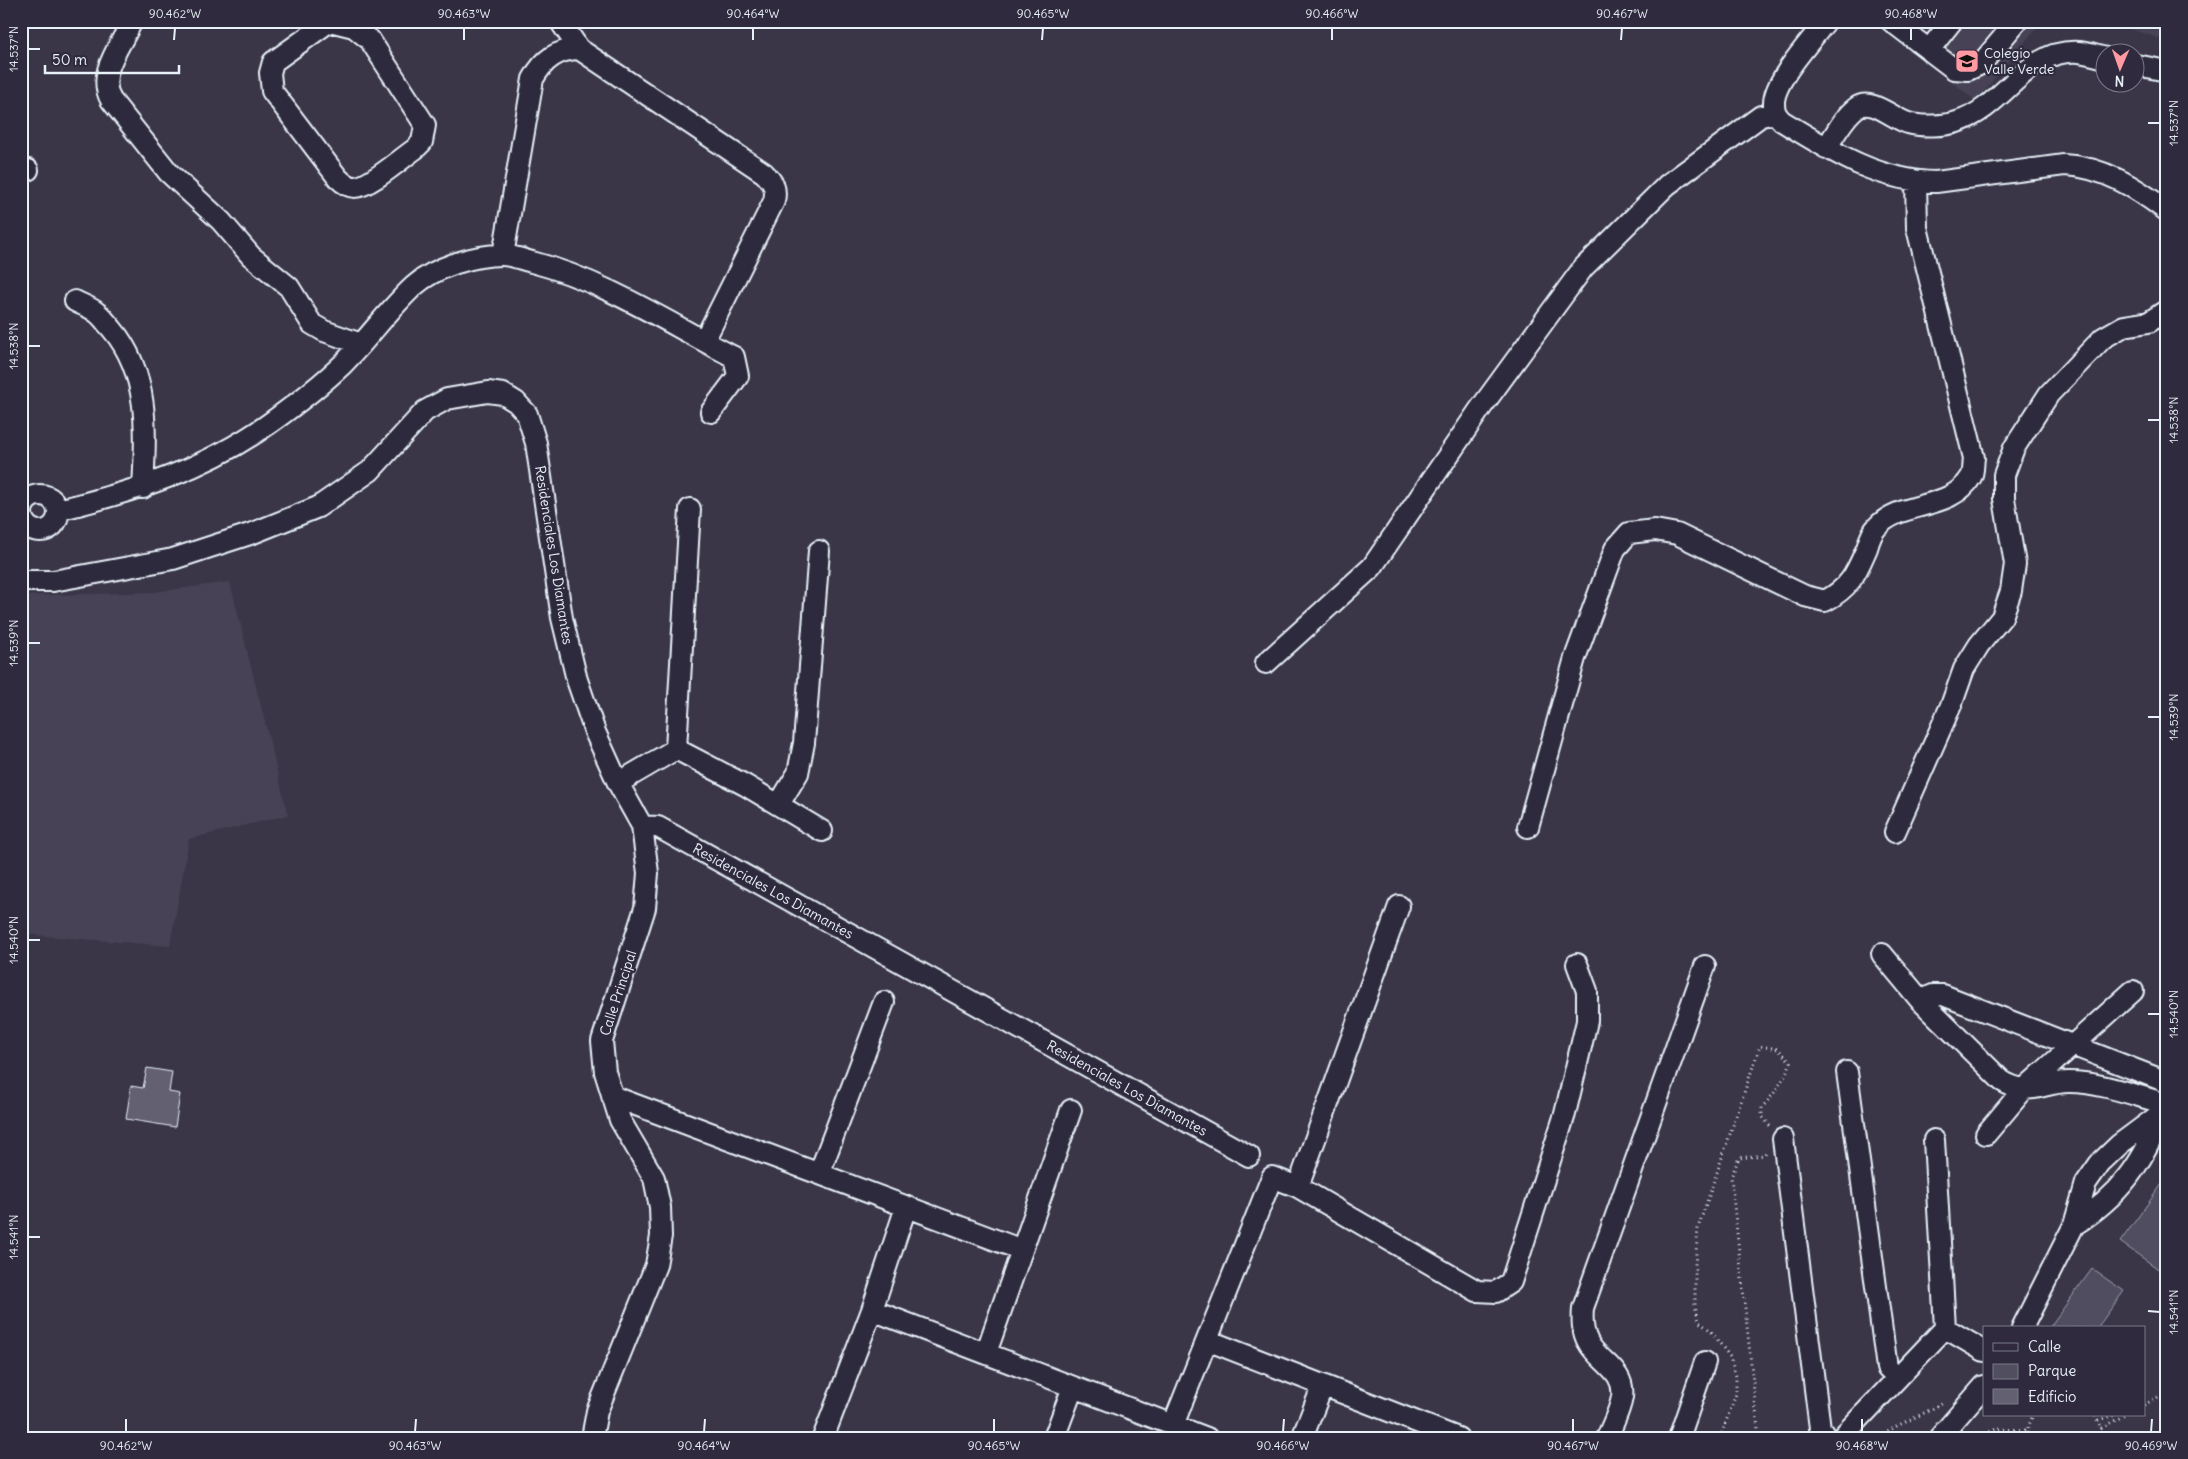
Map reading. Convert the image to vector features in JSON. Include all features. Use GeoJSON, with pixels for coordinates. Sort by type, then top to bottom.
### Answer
{"type":"FeatureCollection","features":[{"type":"Feature","properties":{"kind":"street"},"geometry":{"type":"LineString","coordinates":[[132,21],[105,78],[106,91],[111,100],[169,173],[221,221],[251,256],[289,287],[312,324],[324,331],[361,344]]}},
{"type":"Feature","properties":{"kind":"street"},"geometry":{"type":"LineString","coordinates":[[330,21],[354,27],[370,40],[425,125],[422,142],[366,183],[356,187],[344,185],[272,91],[270,72],[273,62],[330,21]]}},
{"type":"Feature","properties":{"kind":"street"},"geometry":{"type":"LineString","coordinates":[[560,21],[579,49],[764,173],[773,182],[776,192],[774,201],[704,341]]}},
{"type":"Feature","properties":{"kind":"street"},"geometry":{"type":"LineString","coordinates":[[1826,21],[1780,82],[1773,102],[1775,113],[1782,122],[1854,164],[1916,182],[1936,182],[2064,165],[2085,166],[2102,171],[2166,214]]}},
{"type":"Feature","properties":{"kind":"street"},"geometry":{"type":"LineString","coordinates":[[1929,50],[1952,21]]}},
{"type":"Feature","properties":{"kind":"street"},"geometry":{"type":"LineString","coordinates":[[1898,23],[1954,69],[1968,70],[1981,64],[2017,21]]}},
{"type":"Feature","properties":{"kind":"street"},"geometry":{"type":"LineString","coordinates":[[503,255],[534,79],[540,67],[549,57],[564,50],[579,49]]}},
{"type":"Feature","properties":{"kind":"street"},"geometry":{"type":"LineString","coordinates":[[1826,148],[1857,107],[1870,105],[1909,123],[1950,125],[1974,117],[2002,95],[2033,64],[2055,55],[2079,52],[2096,56]]}},
{"type":"Feature","properties":{"kind":"street"},"geometry":{"type":"LineString","coordinates":[[2146,67],[2167,71]]}},
{"type":"Feature","properties":{"kind":"street"},"geometry":{"type":"LineString","coordinates":[[1266,663],[1372,567],[1480,409],[1584,268],[1666,185],[1761,116],[1775,113]]}},
{"type":"Feature","properties":{"kind":"street"},"geometry":{"type":"LineString","coordinates":[[1528,827],[1575,658],[1615,549],[1629,533],[1654,530],[1677,534],[1805,596],[1825,601],[1840,593],[1854,578],[1877,527],[1893,515],[1935,503],[1961,489],[1972,475],[1974,458],[1917,228],[1916,182]]}},
{"type":"Feature","properties":{"kind":"street"},"geometry":{"type":"LineString","coordinates":[[58,510],[143,488],[214,459],[269,424],[335,370],[416,284],[444,268],[472,259],[503,255],[557,268],[600,286],[734,357],[738,376],[711,412]]}},
{"type":"Feature","properties":{"kind":"street"},"geometry":{"type":"LineString","coordinates":[[75,301],[97,312],[121,341],[136,372],[144,404],[143,488]]}},
{"type":"Feature","properties":{"kind":"street"},"geometry":{"type":"LineString","coordinates":[[1895,832],[1952,704],[1964,670],[1979,645],[2002,617],[2011,591],[2015,564],[2004,498],[2004,475],[2014,448],[2049,394],[2103,338],[2124,326],[2148,322],[2167,310]]}},
{"type":"Feature","properties":{"kind":"street","name":"Residenciales Los Diamantes"},"geometry":{"type":"LineString","coordinates":[[21,580],[53,581],[173,559],[252,533],[318,506],[370,471],[425,411],[440,403],[469,394],[488,392],[503,394],[516,402],[527,414],[536,443],[562,618],[577,680],[595,732],[618,783],[642,826],[658,827],[1249,1156]]}},
{"type":"Feature","properties":{"kind":"street"},"geometry":{"type":"LineString","coordinates":[[41,496],[52,500],[58,510],[56,521],[49,529],[38,531],[24,526],[22,517],[23,505],[30,499],[41,496]]}},
{"type":"Feature","properties":{"kind":"street"},"geometry":{"type":"LineString","coordinates":[[676,749],[690,509]]}},
{"type":"Feature","properties":{"kind":"street"},"geometry":{"type":"LineString","coordinates":[[779,804],[798,773],[804,743],[819,551]]}},
{"type":"Feature","properties":{"kind":"street"},"geometry":{"type":"LineString","coordinates":[[618,783],[676,749]]}},
{"type":"Feature","properties":{"kind":"street"},"geometry":{"type":"LineString","coordinates":[[676,749],[779,804],[822,831]]}},
{"type":"Feature","properties":{"kind":"street","name":"Calle Principal"},"geometry":{"type":"LineString","coordinates":[[592,1438],[597,1411],[656,1265],[661,1236],[660,1207],[654,1178],[620,1120],[605,1072],[602,1041],[645,908],[648,873],[642,826]]}},
{"type":"Feature","properties":{"kind":"street"},"geometry":{"type":"LineString","coordinates":[[1298,1187],[1398,906]]}},
{"type":"Feature","properties":{"kind":"street"},"geometry":{"type":"LineString","coordinates":[[1882,954],[1921,1001],[2002,1081],[2013,1088],[2023,1090],[2068,1082],[2099,1086],[2166,1108]]}},
{"type":"Feature","properties":{"kind":"street"},"geometry":{"type":"LineString","coordinates":[[1173,1425],[1270,1179],[1275,1176],[1298,1187],[1477,1291],[1496,1292],[1506,1286],[1514,1276],[1576,1075],[1589,1003],[1588,991],[1577,964]]}},
{"type":"Feature","properties":{"kind":"street"},"geometry":{"type":"LineString","coordinates":[[1607,1438],[1620,1405],[1622,1388],[1616,1372],[1589,1344],[1582,1320],[1586,1296],[1705,966]]}},
{"type":"Feature","properties":{"kind":"street"},"geometry":{"type":"LineString","coordinates":[[1986,1134],[2023,1090],[2133,991]]}},
{"type":"Feature","properties":{"kind":"street"},"geometry":{"type":"LineString","coordinates":[[1921,1001],[1934,995],[1943,995],[2167,1082]]}},
{"type":"Feature","properties":{"kind":"street"},"geometry":{"type":"LineString","coordinates":[[819,1174],[884,1002]]}},
{"type":"Feature","properties":{"kind":"street"},"geometry":{"type":"LineString","coordinates":[[1846,1072],[1887,1368],[1897,1378]]}},
{"type":"Feature","properties":{"kind":"street"},"geometry":{"type":"LineString","coordinates":[[612,1096],[1022,1250]]}},
{"type":"Feature","properties":{"kind":"street"},"geometry":{"type":"LineString","coordinates":[[2023,1326],[2074,1225],[2086,1183],[2100,1163],[2120,1144],[2166,1108]]}},
{"type":"Feature","properties":{"kind":"street"},"geometry":{"type":"LineString","coordinates":[[2074,1225],[2101,1207],[2120,1187],[2152,1141],[2166,1108]]}},
{"type":"Feature","properties":{"kind":"street"},"geometry":{"type":"LineString","coordinates":[[986,1353],[1071,1110]]}},
{"type":"Feature","properties":{"kind":"street"},"geometry":{"type":"LineString","coordinates":[[1776,1140],[1820,1428],[1826,1438]]}},
{"type":"Feature","properties":{"kind":"street"},"geometry":{"type":"LineString","coordinates":[[1841,1438],[1945,1328],[1934,1140]]}},
{"type":"Feature","properties":{"kind":"street"},"geometry":{"type":"LineString","coordinates":[[824,1438],[872,1310],[906,1207]]}},
{"type":"Feature","properties":{"kind":"street"},"geometry":{"type":"LineString","coordinates":[[872,1310],[1207,1438]]}},
{"type":"Feature","properties":{"kind":"street"},"geometry":{"type":"LineString","coordinates":[[1945,1328],[1983,1350]]}},
{"type":"Feature","properties":{"kind":"street"},"geometry":{"type":"LineString","coordinates":[[1207,1340],[1458,1438]]}},
{"type":"Feature","properties":{"kind":"street"},"geometry":{"type":"LineString","coordinates":[[1678,1438],[1705,1362]]}},
{"type":"Feature","properties":{"kind":"street"},"geometry":{"type":"LineString","coordinates":[[1302,1438],[1322,1385]]}},
{"type":"Feature","properties":{"kind":"street"},"geometry":{"type":"LineString","coordinates":[[1054,1438],[1073,1387]]}},
{"type":"Feature","properties":{"kind":"street"},"geometry":{"type":"LineString","coordinates":[[1939,1438],[1983,1387]]}},
{"type":"Feature","properties":{"kind":"path"},"geometry":{"type":"LineString","coordinates":[[1720,1438],[1736,1394],[1736,1376],[1730,1357],[1710,1330],[1699,1322],[1695,1297],[1698,1228],[1760,1046],[1778,1049],[1791,1062],[1786,1075],[1772,1097],[1762,1107],[1762,1116],[1768,1121],[1776,1140],[1764,1155],[1739,1158],[1731,1177],[1759,1438]]}},
{"type":"Feature","properties":{"kind":"path"},"geometry":{"type":"LineString","coordinates":[[2146,1403],[2167,1392]]}},
{"type":"Feature","properties":{"kind":"path"},"geometry":{"type":"LineString","coordinates":[[1880,1438],[1893,1428],[1919,1417],[1951,1397]]}},
{"type":"Feature","properties":{"kind":"path"},"geometry":{"type":"LineString","coordinates":[[2027,1438],[2027,1430],[2033,1416]]}},
{"type":"Feature","properties":{"kind":"path"},"geometry":{"type":"LineString","coordinates":[[2096,1416],[2101,1428],[2102,1438]]}},
{"type":"Feature","properties":{"kind":"path"},"geometry":{"type":"LineString","coordinates":[[2098,1420],[2112,1416]]}},
{"type":"Feature","properties":{"kind":"path"},"geometry":{"type":"LineString","coordinates":[[2101,1428],[2123,1416]]}},
{"type":"Feature","properties":{"kind":"path"},"geometry":{"type":"LineString","coordinates":[[1976,1438],[1996,1429],[2027,1430]]}},
{"type":"Feature","properties":{"kind":"shaded area","name":"Colegio Valle Verde"},"geometry":{"type":"Polygon","coordinates":[[[1874,21],[2042,21],[1976,101],[1874,21]]]}},
{"type":"Feature","properties":{"kind":"shaded area"},"geometry":{"type":"Polygon","coordinates":[[[2106,21],[2167,21],[2167,41],[2106,21]]]}},
{"type":"Feature","properties":{"kind":"shaded area"},"geometry":{"type":"Polygon","coordinates":[[[230,582],[288,815],[189,839],[170,946],[21,934],[21,596],[154,592],[230,582]]]}},
{"type":"Feature","properties":{"kind":"green space"},"geometry":{"type":"Polygon","coordinates":[[[2167,1177],[2167,1269],[2164,1273],[2120,1242],[2167,1177]]]}},
{"type":"Feature","properties":{"kind":"green space"},"geometry":{"type":"Polygon","coordinates":[[[2092,1269],[2124,1291],[2098,1326],[2050,1326],[2092,1269]]]}},
{"type":"Feature","properties":{"kind":"building"},"geometry":{"type":"Polygon","coordinates":[[[147,1068],[172,1072],[169,1092],[180,1094],[175,1127],[126,1119],[131,1086],[143,1088],[147,1068]]]}},
{"type":"Feature","properties":{"kind":"place","name":"Colegio Valle Verde"},"geometry":{"type":"Point","coordinates":[1967,61]}}]}
